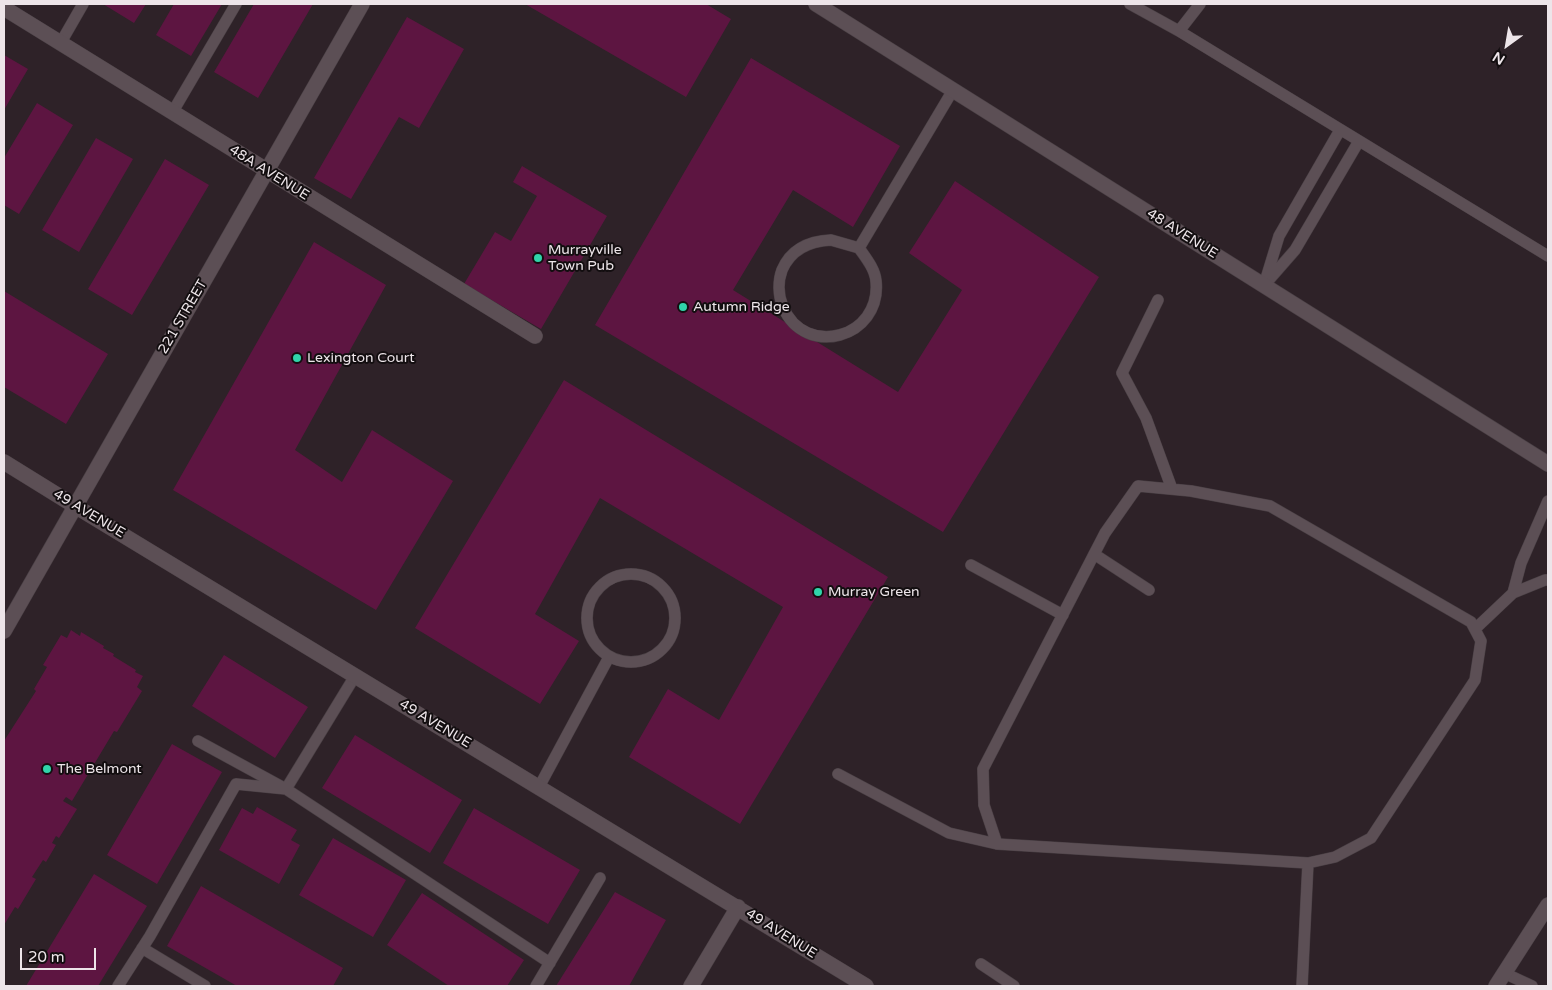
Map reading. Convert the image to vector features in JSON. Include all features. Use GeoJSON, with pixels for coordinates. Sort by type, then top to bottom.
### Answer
{"type":"FeatureCollection","features":[{"type":"Feature","properties":{"kind":"street","name":"221 STREET"},"geometry":{"type":"LineString","coordinates":[[4,631],[362,4]]}},
{"type":"Feature","properties":{"kind":"street","name":"48 AVENUE"},"geometry":{"type":"LineString","coordinates":[[816,4],[1548,464]]}},
{"type":"Feature","properties":{"kind":"street","name":"48A AVENUE"},"geometry":{"type":"LineString","coordinates":[[4,8],[535,336]]}},
{"type":"Feature","properties":{"kind":"street","name":"49 AVENUE"},"geometry":{"type":"LineString","coordinates":[[4,462],[866,986]]}},
{"type":"Feature","properties":{"kind":"street"},"geometry":{"type":"LineString","coordinates":[[1500,980],[1548,905]]}},
{"type":"Feature","properties":{"kind":"street"},"geometry":{"type":"LineString","coordinates":[[691,986],[738,907]]}},
{"type":"Feature","properties":{"kind":"lane"},"geometry":{"type":"LineString","coordinates":[[60,44],[83,4]]}},
{"type":"Feature","properties":{"kind":"lane"},"geometry":{"type":"LineString","coordinates":[[172,113],[236,4]]}},
{"type":"Feature","properties":{"kind":"lane"},"geometry":{"type":"LineString","coordinates":[[1130,4],[1179,31],[1548,256]]}},
{"type":"Feature","properties":{"kind":"lane"},"geometry":{"type":"LineString","coordinates":[[1179,31],[1200,4]]}},
{"type":"Feature","properties":{"kind":"lane"},"geometry":{"type":"LineString","coordinates":[[859,248],[953,90]]}},
{"type":"Feature","properties":{"kind":"lane"},"geometry":{"type":"LineString","coordinates":[[1264,285],[1279,236],[1340,130]]}},
{"type":"Feature","properties":{"kind":"lane"},"geometry":{"type":"LineString","coordinates":[[1264,285],[1295,250],[1359,141]]}},
{"type":"Feature","properties":{"kind":"lane"},"geometry":{"type":"LineString","coordinates":[[831,240],[859,248],[870,264],[876,280],[876,297],[870,313],[859,326],[844,335],[828,338],[811,334],[796,326],[786,314],[780,300],[779,285],[782,270],[790,257],[802,247],[816,241],[831,240]]}},
{"type":"Feature","properties":{"kind":"lane"},"geometry":{"type":"LineString","coordinates":[[1158,300],[1122,373],[1146,418],[1172,489]]}},
{"type":"Feature","properties":{"kind":"lane"},"geometry":{"type":"LineString","coordinates":[[838,774],[949,833],[997,844],[1308,863],[1335,857],[1371,838],[1475,680],[1481,641],[1471,622],[1270,506],[1191,491],[1138,486],[1094,554],[983,768],[984,805],[997,844]]}},
{"type":"Feature","properties":{"kind":"lane"},"geometry":{"type":"LineString","coordinates":[[1513,593],[1521,563],[1548,501]]}},
{"type":"Feature","properties":{"kind":"lane"},"geometry":{"type":"LineString","coordinates":[[1094,554],[1149,590]]}},
{"type":"Feature","properties":{"kind":"lane"},"geometry":{"type":"LineString","coordinates":[[971,565],[1063,615]]}},
{"type":"Feature","properties":{"kind":"lane"},"geometry":{"type":"LineString","coordinates":[[631,574],[645,577],[658,584],[667,594],[673,608],[674,622],[671,636],[663,648],[651,657],[638,662],[623,662],[609,657],[598,648],[590,636],[587,622],[588,607],[594,594],[604,584],[616,577],[631,574]]}},
{"type":"Feature","properties":{"kind":"lane"},"geometry":{"type":"LineString","coordinates":[[1475,629],[1513,593],[1548,580]]}},
{"type":"Feature","properties":{"kind":"lane"},"geometry":{"type":"LineString","coordinates":[[539,787],[609,657]]}},
{"type":"Feature","properties":{"kind":"lane"},"geometry":{"type":"LineString","coordinates":[[286,789],[355,676]]}},
{"type":"Feature","properties":{"kind":"lane"},"geometry":{"type":"LineString","coordinates":[[198,741],[286,789],[550,963]]}},
{"type":"Feature","properties":{"kind":"lane"},"geometry":{"type":"LineString","coordinates":[[118,986],[142,948],[236,784],[286,789]]}},
{"type":"Feature","properties":{"kind":"lane"},"geometry":{"type":"LineString","coordinates":[[1302,986],[1308,863]]}},
{"type":"Feature","properties":{"kind":"lane"},"geometry":{"type":"LineString","coordinates":[[536,986],[600,878]]}},
{"type":"Feature","properties":{"kind":"lane"},"geometry":{"type":"LineString","coordinates":[[142,948],[205,986]]}},
{"type":"Feature","properties":{"kind":"lane"},"geometry":{"type":"LineString","coordinates":[[981,964],[1014,986]]}},
{"type":"Feature","properties":{"kind":"lane"},"geometry":{"type":"LineString","coordinates":[[1500,980],[1532,986]]}},
{"type":"Feature","properties":{"kind":"building"},"geometry":{"type":"Polygon","coordinates":[[[103,4],[146,4],[134,23],[103,4]]]}},
{"type":"Feature","properties":{"kind":"building"},"geometry":{"type":"Polygon","coordinates":[[[174,4],[222,4],[191,56],[156,35],[174,4]]]}},
{"type":"Feature","properties":{"kind":"building"},"geometry":{"type":"Polygon","coordinates":[[[254,4],[313,4],[258,98],[214,72],[254,4]]]}},
{"type":"Feature","properties":{"kind":"building"},"geometry":{"type":"Polygon","coordinates":[[[525,4],[706,4],[731,19],[686,97],[525,4]]]}},
{"type":"Feature","properties":{"kind":"building"},"geometry":{"type":"Polygon","coordinates":[[[407,17],[464,49],[419,128],[399,117],[351,199],[314,178],[407,17]]]}},
{"type":"Feature","properties":{"kind":"building"},"geometry":{"type":"Polygon","coordinates":[[[4,55],[28,69],[4,110],[4,55]]]}},
{"type":"Feature","properties":{"kind":"building","name":"Autumn Ridge"},"geometry":{"type":"Polygon","coordinates":[[[751,58],[900,146],[853,227],[793,190],[733,290],[898,392],[962,290],[909,253],[955,181],[1099,277],[943,532],[595,325],[751,58]]]}},
{"type":"Feature","properties":{"kind":"building"},"geometry":{"type":"Polygon","coordinates":[[[37,103],[73,125],[19,214],[4,205],[4,158],[37,103]]]}},
{"type":"Feature","properties":{"kind":"building"},"geometry":{"type":"Polygon","coordinates":[[[96,138],[133,159],[79,252],[42,230],[96,138]]]}},
{"type":"Feature","properties":{"kind":"building"},"geometry":{"type":"Polygon","coordinates":[[[165,159],[209,185],[132,315],[88,289],[165,159]]]}},
{"type":"Feature","properties":{"kind":"building"},"geometry":{"type":"Polygon","coordinates":[[[522,166],[607,216],[541,329],[464,284],[495,232],[511,241],[537,196],[513,182],[522,166]]]}},
{"type":"Feature","properties":{"kind":"building","name":"Lexington Court"},"geometry":{"type":"Polygon","coordinates":[[[314,242],[386,285],[295,450],[342,482],[372,430],[453,481],[376,610],[173,490],[314,242]]]}},
{"type":"Feature","properties":{"kind":"building"},"geometry":{"type":"Polygon","coordinates":[[[4,291],[108,354],[66,424],[4,387],[4,291]]]}},
{"type":"Feature","properties":{"kind":"building","name":"Murray Green"},"geometry":{"type":"Polygon","coordinates":[[[564,380],[888,577],[740,824],[629,757],[668,689],[719,720],[783,607],[600,498],[535,614],[579,641],[540,704],[415,628],[564,380]]]}},
{"type":"Feature","properties":{"kind":"building","name":"The Belmont"},"geometry":{"type":"Polygon","coordinates":[[[71,630],[80,636],[81,632],[104,646],[103,648],[114,654],[113,656],[143,676],[137,687],[142,691],[117,732],[114,731],[72,801],[66,797],[63,801],[77,809],[59,838],[56,836],[52,843],[56,845],[46,862],[43,860],[32,877],[36,879],[18,909],[15,907],[4,925],[4,741],[36,691],[34,689],[47,667],[43,665],[61,635],[67,638],[71,630]]]}},
{"type":"Feature","properties":{"kind":"building"},"geometry":{"type":"Polygon","coordinates":[[[224,655],[308,707],[275,758],[192,706],[224,655]]]}},
{"type":"Feature","properties":{"kind":"building"},"geometry":{"type":"Polygon","coordinates":[[[355,735],[462,800],[430,853],[322,788],[355,735]]]}},
{"type":"Feature","properties":{"kind":"building"},"geometry":{"type":"Polygon","coordinates":[[[172,744],[222,772],[157,884],[107,855],[172,744]]]}},
{"type":"Feature","properties":{"kind":"building"},"geometry":{"type":"Polygon","coordinates":[[[257,807],[297,830],[291,840],[300,845],[279,884],[219,850],[242,808],[253,814],[257,807]]]}},
{"type":"Feature","properties":{"kind":"building"},"geometry":{"type":"Polygon","coordinates":[[[474,808],[580,870],[548,924],[443,863],[474,808]]]}},
{"type":"Feature","properties":{"kind":"building"},"geometry":{"type":"Polygon","coordinates":[[[333,838],[406,880],[373,937],[299,895],[333,838]]]}},
{"type":"Feature","properties":{"kind":"building"},"geometry":{"type":"Polygon","coordinates":[[[94,874],[147,906],[98,986],[26,986],[94,874]]]}},
{"type":"Feature","properties":{"kind":"building"},"geometry":{"type":"Polygon","coordinates":[[[201,886],[343,968],[333,986],[237,986],[167,946],[201,886]]]}},
{"type":"Feature","properties":{"kind":"building"},"geometry":{"type":"Polygon","coordinates":[[[615,892],[666,920],[629,986],[556,986],[615,892]]]}},
{"type":"Feature","properties":{"kind":"building"},"geometry":{"type":"Polygon","coordinates":[[[422,893],[524,960],[507,986],[449,986],[387,945],[422,893]]]}},
{"type":"Feature","properties":{"kind":"place","name":"Murrayville Town Pub"},"geometry":{"type":"Point","coordinates":[538,258]}},
{"type":"Feature","properties":{"kind":"place","name":"Autumn Ridge"},"geometry":{"type":"Point","coordinates":[683,307]}},
{"type":"Feature","properties":{"kind":"place","name":"Lexington Court"},"geometry":{"type":"Point","coordinates":[297,358]}},
{"type":"Feature","properties":{"kind":"place","name":"Murray Green"},"geometry":{"type":"Point","coordinates":[818,592]}},
{"type":"Feature","properties":{"kind":"place","name":"The Belmont"},"geometry":{"type":"Point","coordinates":[47,769]}}]}
